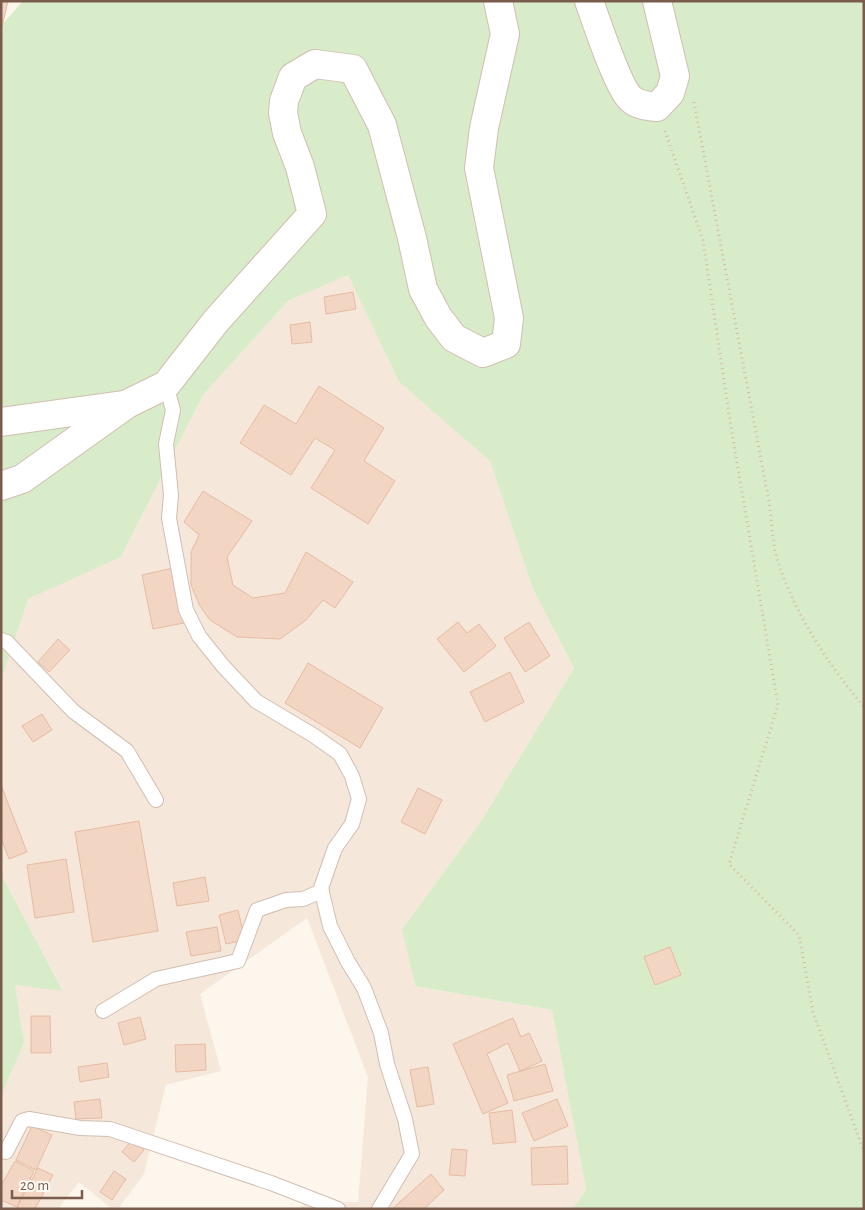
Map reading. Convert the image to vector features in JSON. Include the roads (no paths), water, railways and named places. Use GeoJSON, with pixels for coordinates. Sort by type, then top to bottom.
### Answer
{"type":"FeatureCollection","features":[{"type":"Feature","properties":{"kind":"street"},"geometry":{"type":"LineString","coordinates":[[1,486],[22,479],[127,404],[166,385],[216,321],[312,214],[300,167],[287,133],[283,114],[284,101],[293,77],[315,64],[353,69],[382,125],[412,238],[422,289],[438,317],[454,338],[483,353],[506,344],[509,318],[479,168],[484,128],[505,34],[498,1]]}},
{"type":"Feature","properties":{"kind":"street"},"geometry":{"type":"LineString","coordinates":[[589,1],[620,81],[629,98],[640,105],[656,107],[670,94],[674,76],[657,1]]}},
{"type":"Feature","properties":{"kind":"street"},"geometry":{"type":"LineString","coordinates":[[1,422],[127,404]]}},
{"type":"Feature","properties":{"kind":"lane"},"geometry":{"type":"LineString","coordinates":[[166,385],[173,410],[166,444],[171,495],[169,518],[186,610],[199,636],[223,666],[256,701],[313,735],[340,754],[352,776],[358,799],[352,824],[335,848],[321,888],[330,926],[348,962],[364,988],[378,1024],[387,1064],[407,1127],[412,1154],[379,1209]]}},
{"type":"Feature","properties":{"kind":"lane"},"geometry":{"type":"LineString","coordinates":[[1,640],[7,642],[73,711],[127,751],[156,800]]}},
{"type":"Feature","properties":{"kind":"lane"},"geometry":{"type":"LineString","coordinates":[[103,1011],[156,979],[238,961],[257,910],[286,900],[303,899],[322,891]]}},
{"type":"Feature","properties":{"kind":"lane"},"geometry":{"type":"LineString","coordinates":[[6,1152],[22,1121],[29,1118],[80,1128],[110,1129],[262,1180],[338,1209]]}}]}
